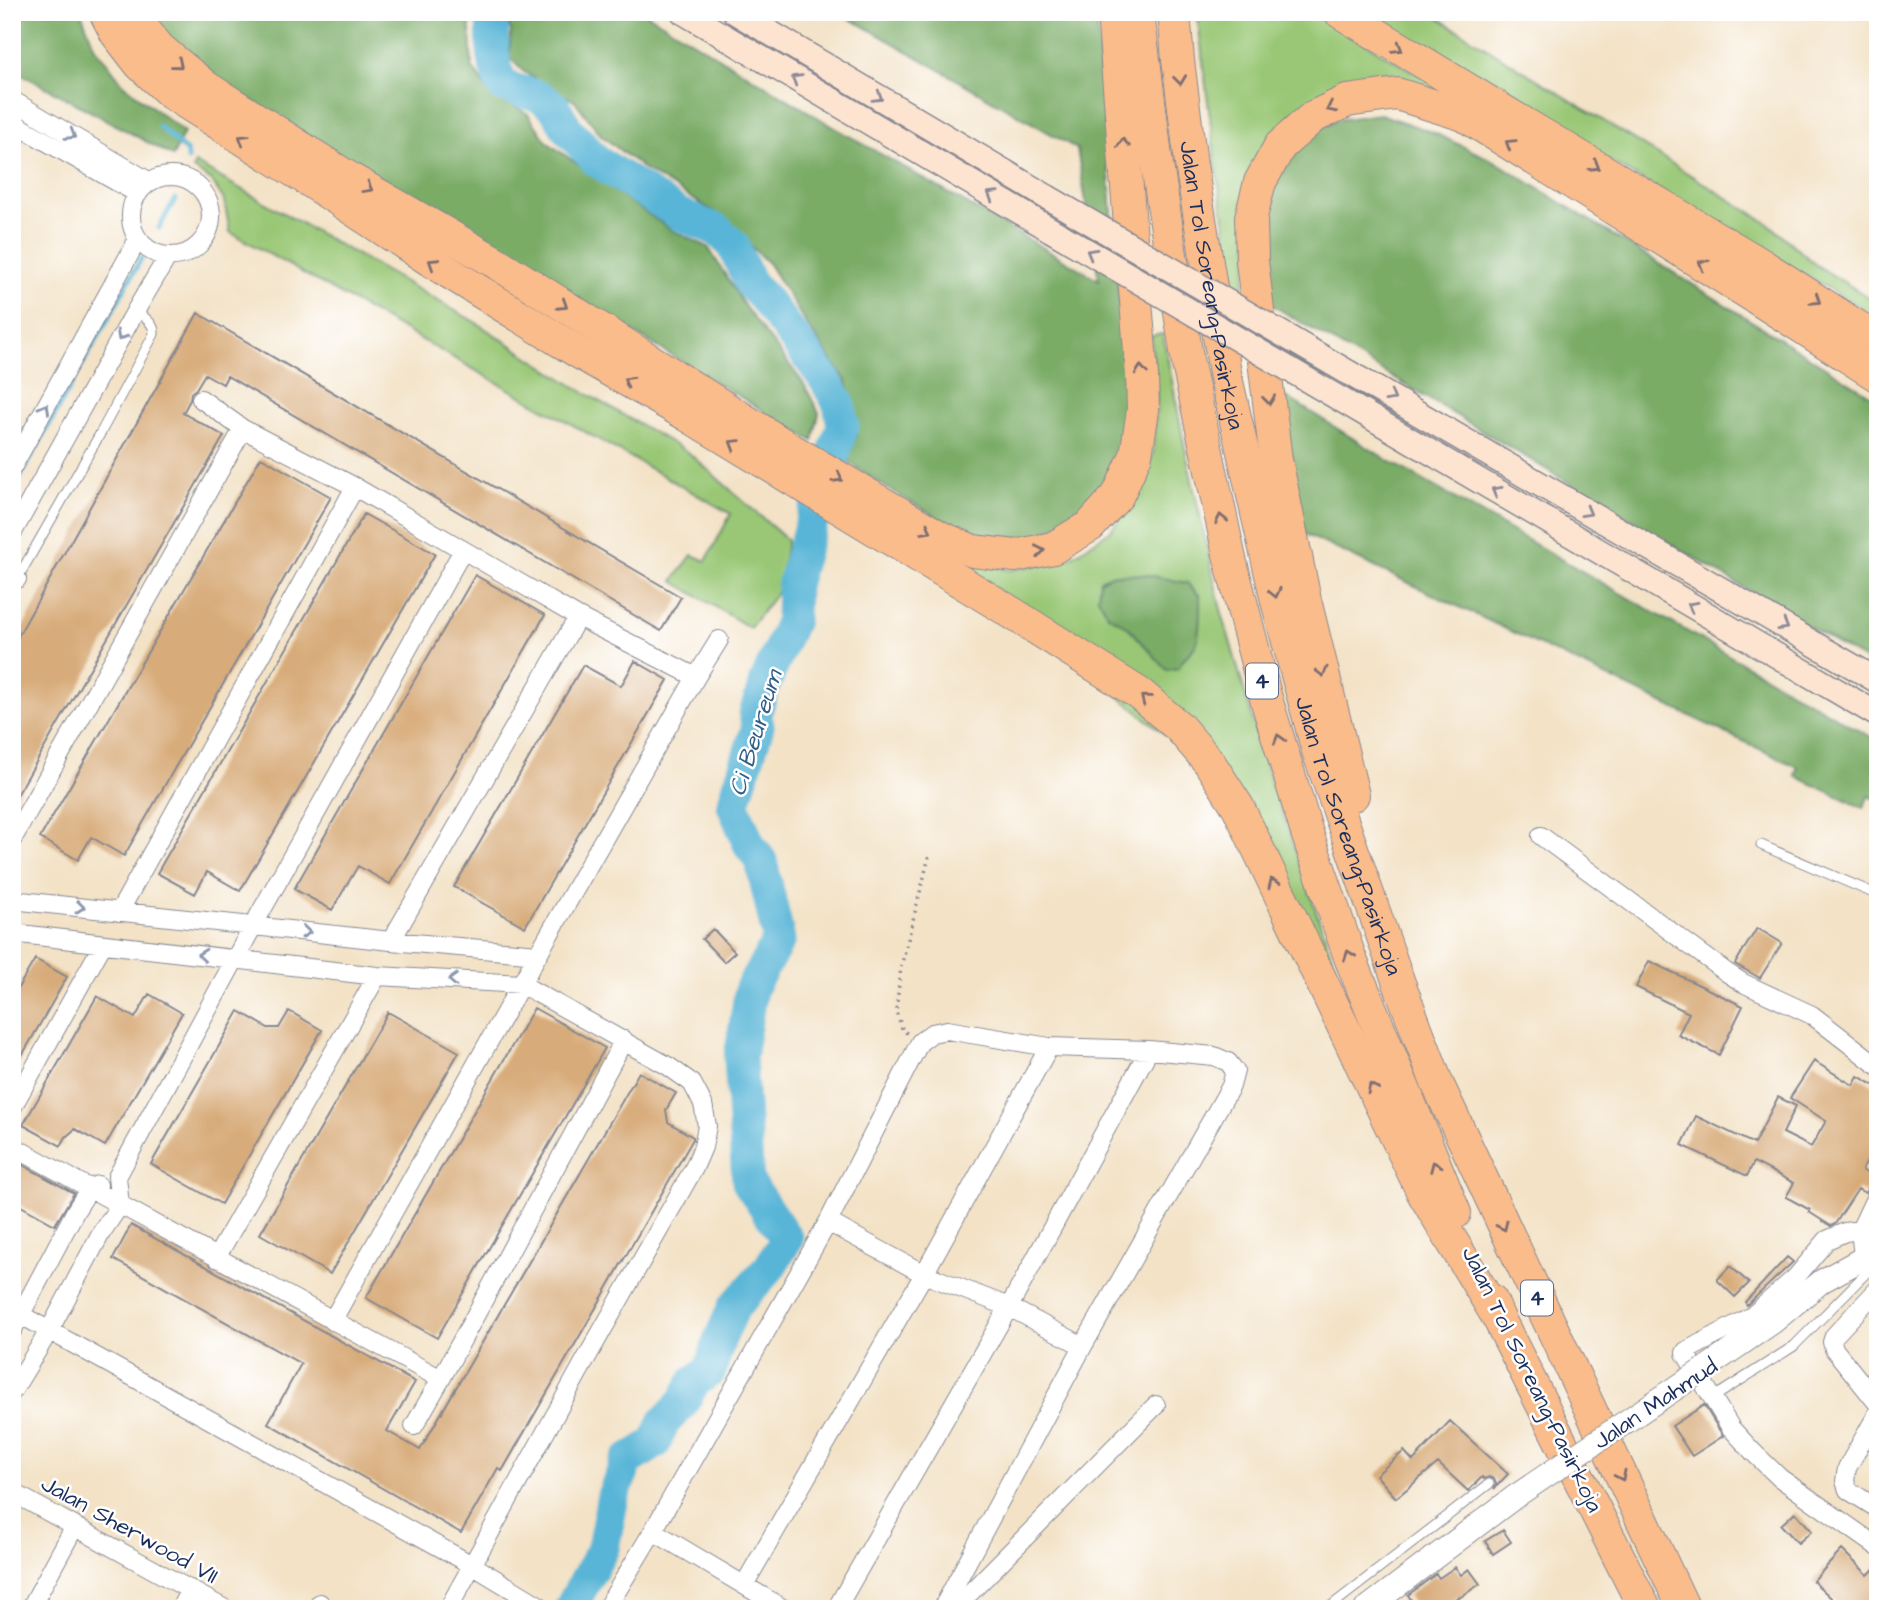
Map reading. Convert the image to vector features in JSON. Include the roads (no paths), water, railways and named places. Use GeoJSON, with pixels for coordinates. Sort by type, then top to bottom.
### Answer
{"type":"FeatureCollection","features":[{"type":"Feature","properties":{"kind":"highway"},"geometry":{"type":"LineString","coordinates":[[105,12],[116,33],[139,64],[172,94],[578,352],[687,415],[787,462]]}},
{"type":"Feature","properties":{"kind":"highway"},"geometry":{"type":"LineString","coordinates":[[134,12],[141,26],[159,48],[206,87],[349,178],[495,262],[787,462],[876,516],[1004,608],[1140,694],[1179,727],[1209,762],[1238,807],[1423,1193],[1499,1320]]}},
{"type":"Feature","properties":{"kind":"highway"},"geometry":{"type":"LineString","coordinates":[[876,516],[973,551],[1015,555],[1053,548],[1090,526],[1118,495],[1136,456],[1143,410],[1113,12]]}},
{"type":"Feature","properties":{"kind":"highway","name":"Jalan Tol Soreang–Pasirkoja"},"geometry":{"type":"LineString","coordinates":[[1138,12],[1157,165],[1188,364],[1230,559],[1267,702],[1307,832],[1351,960],[1380,1034],[1499,1320],[1644,1609]]}},
{"type":"Feature","properties":{"kind":"highway","name":"Jalan Tol Soreang–Pasirkoja"},"geometry":{"type":"LineString","coordinates":[[1174,12],[1191,164],[1225,373],[1277,601],[1318,751],[1437,1083],[1684,1609]]}},
{"type":"Feature","properties":{"kind":"highway"},"geometry":{"type":"LineString","coordinates":[[1340,12],[1759,263],[1878,340]]}},
{"type":"Feature","properties":{"kind":"highway"},"geometry":{"type":"LineString","coordinates":[[1399,983],[1305,600],[1276,460],[1252,261],[1251,217],[1260,182],[1280,146],[1312,117],[1347,101],[1397,94],[1464,116],[1878,376]]}},
{"type":"Feature","properties":{"kind":"main road"},"geometry":{"type":"LineString","coordinates":[[683,12],[1878,715]]}},
{"type":"Feature","properties":{"kind":"main road"},"geometry":{"type":"LineString","coordinates":[[735,12],[1878,681]]}},
{"type":"Feature","properties":{"kind":"street"},"geometry":{"type":"LineString","coordinates":[[12,100],[144,188]]}},
{"type":"Feature","properties":{"kind":"street"},"geometry":{"type":"LineString","coordinates":[[12,122],[144,188]]}},
{"type":"Feature","properties":{"kind":"street"},"geometry":{"type":"LineString","coordinates":[[166,176],[190,180],[207,197],[212,220],[205,239],[188,253],[168,256],[151,251],[138,239],[132,225],[132,208],[144,188],[166,176]]}},
{"type":"Feature","properties":{"kind":"street"},"geometry":{"type":"LineString","coordinates":[[12,468],[138,239]]}},
{"type":"Feature","properties":{"kind":"street"},"geometry":{"type":"LineString","coordinates":[[12,534],[168,256]]}},
{"type":"Feature","properties":{"kind":"street"},"geometry":{"type":"LineString","coordinates":[[201,399],[243,429],[355,487],[578,617],[696,677]]}},
{"type":"Feature","properties":{"kind":"street"},"geometry":{"type":"LineString","coordinates":[[12,840],[243,429]]}},
{"type":"Feature","properties":{"kind":"street"},"geometry":{"type":"LineString","coordinates":[[119,912],[355,487]]}},
{"type":"Feature","properties":{"kind":"street"},"geometry":{"type":"LineString","coordinates":[[12,1392],[120,1205],[117,1177],[253,926],[463,550]]}},
{"type":"Feature","properties":{"kind":"street"},"geometry":{"type":"LineString","coordinates":[[391,941],[578,617]]}},
{"type":"Feature","properties":{"kind":"street"},"geometry":{"type":"LineString","coordinates":[[332,1321],[537,954],[719,640]]}},
{"type":"Feature","properties":{"kind":"street"},"geometry":{"type":"LineString","coordinates":[[1541,836],[1743,984],[1812,1015],[1878,1066]]}},
{"type":"Feature","properties":{"kind":"street"},"geometry":{"type":"LineString","coordinates":[[12,900],[537,954]]}},
{"type":"Feature","properties":{"kind":"street"},"geometry":{"type":"LineString","coordinates":[[12,933],[377,976],[521,984],[624,1040],[692,1083],[703,1104],[707,1126],[703,1147],[694,1168],[448,1609]]}},
{"type":"Feature","properties":{"kind":"street"},"geometry":{"type":"LineString","coordinates":[[12,1108],[103,944]]}},
{"type":"Feature","properties":{"kind":"street"},"geometry":{"type":"LineString","coordinates":[[216,1258],[377,976]]}},
{"type":"Feature","properties":{"kind":"street"},"geometry":{"type":"LineString","coordinates":[[607,1609],[828,1222],[920,1042],[932,1033],[947,1030],[1049,1047],[1149,1050],[1214,1056],[1228,1062],[1235,1071],[1231,1086],[1083,1346],[942,1609]]}},
{"type":"Feature","properties":{"kind":"street"},"geometry":{"type":"LineString","coordinates":[[414,1426],[624,1040]]}},
{"type":"Feature","properties":{"kind":"street"},"geometry":{"type":"LineString","coordinates":[[744,1585],[924,1273],[1049,1047]]}},
{"type":"Feature","properties":{"kind":"street"},"geometry":{"type":"LineString","coordinates":[[836,1609],[1009,1307],[1149,1050]]}},
{"type":"Feature","properties":{"kind":"street"},"geometry":{"type":"LineString","coordinates":[[12,1146],[441,1379]]}},
{"type":"Feature","properties":{"kind":"street"},"geometry":{"type":"LineString","coordinates":[[117,1177],[90,1188],[15,1319],[49,1331],[472,1565],[545,1609]]}},
{"type":"Feature","properties":{"kind":"street"},"geometry":{"type":"LineString","coordinates":[[1860,1230],[1878,1192]]}},
{"type":"Feature","properties":{"kind":"street"},"geometry":{"type":"LineString","coordinates":[[828,1222],[924,1273],[1009,1307],[1083,1346]]}},
{"type":"Feature","properties":{"kind":"street"},"geometry":{"type":"LineString","coordinates":[[1860,1230],[1873,1256]]}},
{"type":"Feature","properties":{"kind":"street"},"geometry":{"type":"LineString","coordinates":[[1860,1230],[1845,1232],[1827,1240],[1797,1277],[1752,1316],[1686,1351],[1685,1356],[1731,1428],[1780,1478],[1878,1547]]}},
{"type":"Feature","properties":{"kind":"street","name":"Jalan Mahmud"},"geometry":{"type":"LineString","coordinates":[[1366,1609],[1516,1496],[1773,1322],[1822,1281],[1873,1256]]}},
{"type":"Feature","properties":{"kind":"street"},"geometry":{"type":"LineString","coordinates":[[1878,1289],[1834,1336],[1832,1342],[1834,1349],[1878,1404]]}},
{"type":"Feature","properties":{"kind":"street"},"geometry":{"type":"LineString","coordinates":[[954,1609],[1156,1405]]}},
{"type":"Feature","properties":{"kind":"street"},"geometry":{"type":"LineString","coordinates":[[1878,1413],[1847,1468],[1845,1480],[1848,1490],[1878,1509]]}},
{"type":"Feature","properties":{"kind":"street","name":"Jalan Sherwood VII"},"geometry":{"type":"LineString","coordinates":[[12,1492],[225,1609]]}},
{"type":"Feature","properties":{"kind":"street"},"geometry":{"type":"LineString","coordinates":[[30,1609],[75,1526]]}},
{"type":"Feature","properties":{"kind":"street"},"geometry":{"type":"LineString","coordinates":[[653,1531],[784,1609]]}},
{"type":"Feature","properties":{"kind":"street"},"geometry":{"type":"LineString","coordinates":[[180,1609],[190,1590]]}},
{"type":"Feature","properties":{"kind":"lane"},"geometry":{"type":"LineString","coordinates":[[14,581],[100,434],[154,334],[152,324],[136,310]]}},
{"type":"Feature","properties":{"kind":"lane"},"geometry":{"type":"LineString","coordinates":[[1760,845],[1878,895]]}},
{"type":"Feature","properties":{"kind":"lane"},"geometry":{"type":"LineString","coordinates":[[1711,1399],[1794,1346],[1873,1256]]}},
{"type":"Feature","properties":{"kind":"lane"},"geometry":{"type":"LineString","coordinates":[[1327,1609],[1489,1484]]}},
{"type":"Feature","properties":{"kind":"waterway","name":"Ci Beureum"},"geometry":{"type":"LineString","coordinates":[[492,12],[494,60],[503,86],[540,97],[554,107],[568,130],[597,161],[679,214],[717,230],[733,245],[750,283],[824,378],[839,404],[843,425],[793,585],[792,620],[755,714],[758,726],[733,805],[749,844],[761,861],[779,940],[751,988],[740,1058],[748,1182],[787,1239],[769,1268],[734,1307],[719,1341],[710,1371],[695,1381],[682,1404],[664,1422],[655,1443],[627,1461],[613,1496],[603,1548],[570,1609]]}},
{"type":"Feature","properties":{"kind":"waterway"},"geometry":{"type":"LineString","coordinates":[[159,126],[186,151],[188,159]]}},
{"type":"Feature","properties":{"kind":"waterway"},"geometry":{"type":"LineString","coordinates":[[159,228],[175,199]]}},
{"type":"Feature","properties":{"kind":"waterway"},"geometry":{"type":"LineString","coordinates":[[12,492],[142,257]]}}]}
